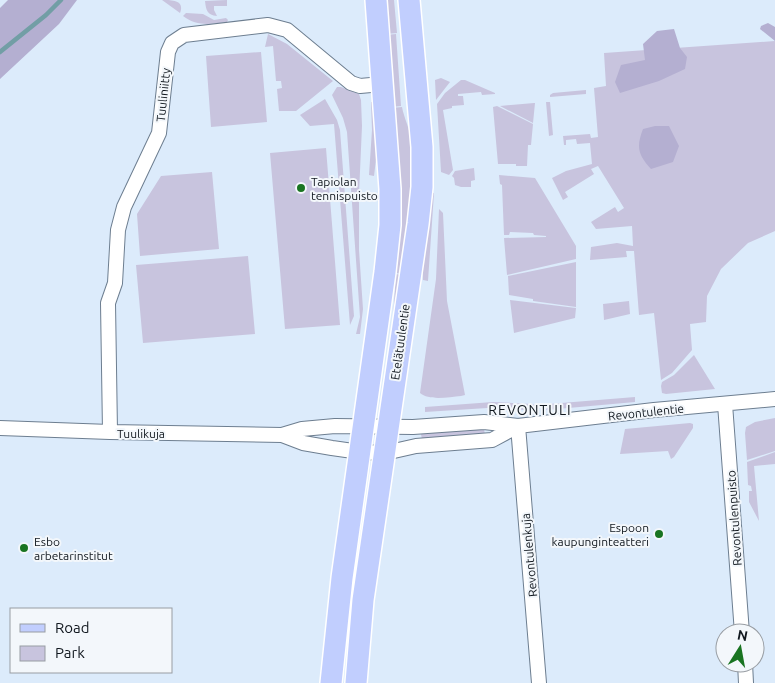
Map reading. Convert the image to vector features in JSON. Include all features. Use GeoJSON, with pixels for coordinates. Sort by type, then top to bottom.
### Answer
{"type":"FeatureCollection","features":[{"type":"Feature","properties":{"kind":"main road","name":"Etelätuulentie"},"geometry":{"type":"LineString","coordinates":[[331,683],[342,578],[390,226],[390,189],[376,0]]}},
{"type":"Feature","properties":{"kind":"main road","name":"Etelätuulentie"},"geometry":{"type":"LineString","coordinates":[[356,683],[363,600],[422,187],[422,147],[409,0]]}},
{"type":"Feature","properties":{"kind":"street","name":"Tuuliniitty"},"geometry":{"type":"LineString","coordinates":[[110,432],[108,303],[115,283],[118,230],[124,207],[159,133],[168,52],[172,43],[184,35],[199,32],[268,25],[287,30],[351,83],[360,86],[382,84]]}},
{"type":"Feature","properties":{"kind":"street","name":"Revontulentie"},"geometry":{"type":"LineString","coordinates":[[364,425],[418,426],[484,422],[518,426],[654,410],[775,399]]}},
{"type":"Feature","properties":{"kind":"street","name":"Revontulenpuisto"},"geometry":{"type":"LineString","coordinates":[[726,404],[741,623]]}},
{"type":"Feature","properties":{"kind":"street","name":"Tuulikuja"},"geometry":{"type":"LineString","coordinates":[[282,435],[302,428],[364,425]]}},
{"type":"Feature","properties":{"kind":"street","name":"Revontulentie"},"geometry":{"type":"LineString","coordinates":[[360,452],[385,453],[416,446],[492,440],[518,426]]}},
{"type":"Feature","properties":{"kind":"street","name":"Revontulenkuja"},"geometry":{"type":"LineString","coordinates":[[518,426],[539,683]]}},
{"type":"Feature","properties":{"kind":"street","name":"Tuulikuja"},"geometry":{"type":"LineString","coordinates":[[0,428],[282,435],[303,443],[360,452]]}},
{"type":"Feature","properties":{"kind":"green space"},"geometry":{"type":"Polygon","coordinates":[[[162,0],[179,3],[181,5],[180,13],[162,0]]]}},
{"type":"Feature","properties":{"kind":"green space"},"geometry":{"type":"Polygon","coordinates":[[[227,0],[227,6],[214,6],[217,16],[208,12],[205,1],[227,0]]]}},
{"type":"Feature","properties":{"kind":"green space"},"geometry":{"type":"Polygon","coordinates":[[[383,0],[394,0],[397,33],[386,34],[383,0]]]}},
{"type":"Feature","properties":{"kind":"green space"},"geometry":{"type":"Polygon","coordinates":[[[186,13],[203,14],[214,20],[226,18],[228,20],[227,22],[204,24],[194,22],[183,16],[186,13]]]}},
{"type":"Feature","properties":{"kind":"green space"},"geometry":{"type":"Polygon","coordinates":[[[268,34],[287,44],[333,81],[296,111],[279,111],[277,89],[282,88],[281,81],[276,81],[273,46],[265,47],[268,34]]]}},
{"type":"Feature","properties":{"kind":"green space"},"geometry":{"type":"Polygon","coordinates":[[[396,34],[401,106],[392,107],[386,35],[396,34]]]}},
{"type":"Feature","properties":{"kind":"green space"},"geometry":{"type":"Polygon","coordinates":[[[775,41],[775,231],[748,243],[721,269],[707,296],[706,322],[690,324],[692,350],[672,373],[661,380],[654,313],[639,315],[634,251],[626,251],[627,257],[590,260],[591,247],[617,243],[633,246],[632,226],[596,229],[591,222],[615,207],[618,212],[624,208],[598,166],[591,169],[594,174],[565,192],[568,197],[563,200],[552,178],[566,171],[592,164],[590,143],[577,144],[576,139],[566,140],[566,145],[564,145],[563,136],[590,134],[591,138],[598,137],[594,88],[606,86],[604,53],[775,41]]]}},
{"type":"Feature","properties":{"kind":"green space"},"geometry":{"type":"Polygon","coordinates":[[[261,52],[267,122],[211,127],[206,56],[261,52]]]}},
{"type":"Feature","properties":{"kind":"green space"},"geometry":{"type":"Polygon","coordinates":[[[441,78],[450,82],[436,100],[435,80],[441,78]]]}},
{"type":"Feature","properties":{"kind":"green space"},"geometry":{"type":"Polygon","coordinates":[[[461,80],[465,80],[495,94],[482,95],[481,92],[458,94],[458,96],[463,96],[464,105],[452,106],[452,108],[443,110],[453,170],[449,175],[441,172],[437,104],[445,93],[461,80]]]}},
{"type":"Feature","properties":{"kind":"green space"},"geometry":{"type":"Polygon","coordinates":[[[337,87],[359,94],[361,100],[359,250],[363,309],[360,334],[356,334],[360,317],[347,132],[343,118],[332,95],[337,87]]]}},
{"type":"Feature","properties":{"kind":"green space"},"geometry":{"type":"Polygon","coordinates":[[[586,90],[586,94],[550,97],[553,93],[586,90]]]}},
{"type":"Feature","properties":{"kind":"green space"},"geometry":{"type":"Polygon","coordinates":[[[325,99],[337,120],[340,130],[354,316],[350,325],[334,124],[310,126],[300,115],[325,99]]]}},
{"type":"Feature","properties":{"kind":"green space"},"geometry":{"type":"Polygon","coordinates":[[[371,102],[375,102],[377,151],[374,176],[369,175],[372,130],[371,102]]]}},
{"type":"Feature","properties":{"kind":"green space"},"geometry":{"type":"Polygon","coordinates":[[[546,102],[550,102],[553,135],[549,136],[546,102]]]}},
{"type":"Feature","properties":{"kind":"green space"},"geometry":{"type":"Polygon","coordinates":[[[534,103],[533,123],[500,106],[534,103]]]}},
{"type":"Feature","properties":{"kind":"green space"},"geometry":{"type":"Polygon","coordinates":[[[497,106],[533,124],[531,145],[528,145],[527,166],[498,164],[493,107],[497,106]]]}},
{"type":"Feature","properties":{"kind":"green space"},"geometry":{"type":"Polygon","coordinates":[[[402,107],[410,136],[413,157],[411,207],[403,274],[395,273],[391,108],[402,107]]]}},
{"type":"Feature","properties":{"kind":"green space"},"geometry":{"type":"Polygon","coordinates":[[[326,148],[340,325],[285,329],[270,153],[326,148]]]}},
{"type":"Feature","properties":{"kind":"green space"},"geometry":{"type":"Polygon","coordinates":[[[474,168],[475,180],[471,181],[471,187],[455,185],[452,176],[455,171],[474,168]]]}},
{"type":"Feature","properties":{"kind":"green space"},"geometry":{"type":"Polygon","coordinates":[[[212,172],[219,249],[140,256],[137,214],[161,176],[212,172]]]}},
{"type":"Feature","properties":{"kind":"green space"},"geometry":{"type":"Polygon","coordinates":[[[499,175],[535,178],[576,246],[576,259],[507,275],[504,238],[546,236],[534,235],[533,233],[510,232],[509,235],[504,235],[502,185],[500,184],[499,175]]]}},
{"type":"Feature","properties":{"kind":"green space"},"geometry":{"type":"Polygon","coordinates":[[[428,193],[434,193],[428,281],[423,280],[422,263],[428,193]]]}},
{"type":"Feature","properties":{"kind":"green space"},"geometry":{"type":"Polygon","coordinates":[[[439,209],[443,213],[447,301],[465,395],[439,398],[429,397],[420,393],[436,279],[439,209]]]}},
{"type":"Feature","properties":{"kind":"green space"},"geometry":{"type":"Polygon","coordinates":[[[248,256],[255,334],[143,343],[136,265],[248,256]]]}},
{"type":"Feature","properties":{"kind":"green space"},"geometry":{"type":"Polygon","coordinates":[[[576,262],[576,307],[533,301],[533,299],[509,295],[508,276],[576,262]]]}},
{"type":"Feature","properties":{"kind":"green space"},"geometry":{"type":"Polygon","coordinates":[[[396,274],[402,275],[386,384],[383,384],[393,317],[396,274]]]}},
{"type":"Feature","properties":{"kind":"green space"},"geometry":{"type":"Polygon","coordinates":[[[510,300],[576,308],[575,318],[514,333],[510,300]]]}},
{"type":"Feature","properties":{"kind":"green space"},"geometry":{"type":"Polygon","coordinates":[[[629,301],[630,314],[604,320],[603,304],[629,301]]]}},
{"type":"Feature","properties":{"kind":"green space"},"geometry":{"type":"Polygon","coordinates":[[[694,355],[715,389],[662,393],[662,382],[674,375],[694,355]]]}},
{"type":"Feature","properties":{"kind":"green space"},"geometry":{"type":"Polygon","coordinates":[[[635,397],[635,402],[546,410],[549,404],[635,397]]]}},
{"type":"Feature","properties":{"kind":"green space"},"geometry":{"type":"Polygon","coordinates":[[[493,402],[532,404],[535,405],[537,410],[503,407],[425,412],[425,407],[493,402]]]}},
{"type":"Feature","properties":{"kind":"green space"},"geometry":{"type":"Polygon","coordinates":[[[775,418],[775,451],[747,460],[746,427],[755,422],[775,418]]]}},
{"type":"Feature","properties":{"kind":"green space"},"geometry":{"type":"Polygon","coordinates":[[[693,424],[693,428],[671,459],[668,451],[620,454],[625,429],[693,424]]]}},
{"type":"Feature","properties":{"kind":"green space"},"geometry":{"type":"Polygon","coordinates":[[[484,429],[485,435],[422,440],[421,434],[484,429]]]}},
{"type":"Feature","properties":{"kind":"green space"},"geometry":{"type":"Polygon","coordinates":[[[775,452],[775,464],[754,466],[759,521],[749,502],[749,491],[752,491],[751,486],[748,485],[747,462],[775,452]]]}},
{"type":"Feature","properties":{"kind":"shaded area"},"geometry":{"type":"Polygon","coordinates":[[[8,0],[77,0],[59,24],[0,79],[0,8],[8,0]]]}},
{"type":"Feature","properties":{"kind":"shaded area"},"geometry":{"type":"Polygon","coordinates":[[[768,23],[775,27],[775,41],[760,29],[761,26],[768,23]]]}},
{"type":"Feature","properties":{"kind":"shaded area"},"geometry":{"type":"Polygon","coordinates":[[[674,29],[680,48],[687,57],[685,69],[659,81],[620,93],[615,82],[621,65],[645,60],[643,44],[657,31],[674,29]]]}},
{"type":"Feature","properties":{"kind":"shaded area"},"geometry":{"type":"Polygon","coordinates":[[[655,126],[669,126],[679,146],[673,162],[651,169],[641,155],[639,141],[643,129],[655,126]]]}},
{"type":"Feature","properties":{"kind":"waterway"},"geometry":{"type":"LineString","coordinates":[[0,52],[46,15],[61,0]]}},
{"type":"Feature","properties":{"kind":"place","name":"Tapiolan tennispuisto"},"geometry":{"type":"Point","coordinates":[301,188]}},
{"type":"Feature","properties":{"kind":"place","name":"Espoon kaupunginteatteri"},"geometry":{"type":"Point","coordinates":[659,534]}},
{"type":"Feature","properties":{"kind":"place","name":"Esbo arbetarinstitut"},"geometry":{"type":"Point","coordinates":[24,548]}},
{"type":"Feature","properties":{"kind":"district","name":"REVONTULI"},"geometry":{"type":"Point","coordinates":[530,410]}}]}
